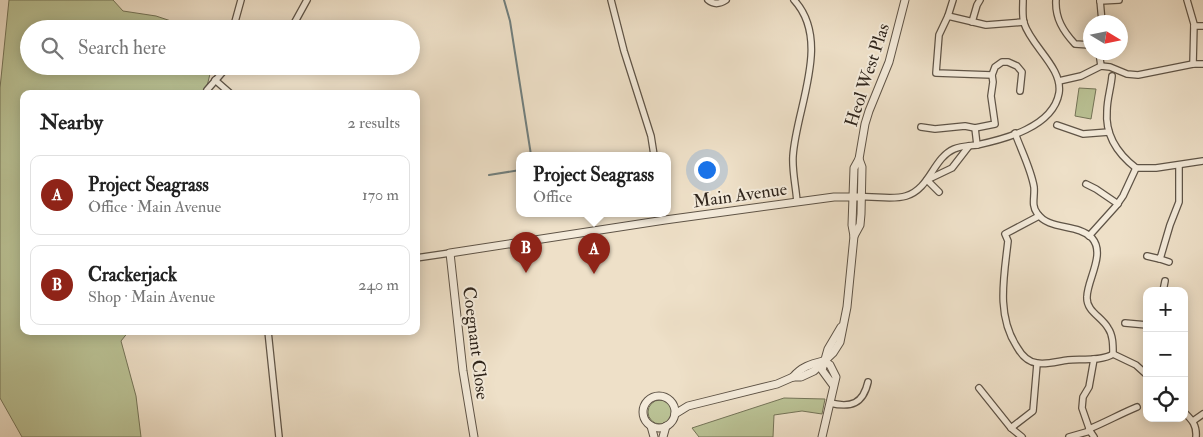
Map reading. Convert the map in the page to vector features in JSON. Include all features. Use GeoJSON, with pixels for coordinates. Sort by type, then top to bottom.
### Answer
{"type":"FeatureCollection","features":[{"type":"Feature","properties":{"kind":"street"},"geometry":{"type":"LineString","coordinates":[[235,20],[241,0]]}},
{"type":"Feature","properties":{"kind":"street"},"geometry":{"type":"LineString","coordinates":[[611,0],[624,51],[651,136],[654,152]]}},
{"type":"Feature","properties":{"kind":"street"},"geometry":{"type":"LineString","coordinates":[[708,0],[714,4],[719,4],[726,0]]}},
{"type":"Feature","properties":{"kind":"street"},"geometry":{"type":"LineString","coordinates":[[794,0],[801,8],[811,39],[812,59],[793,157],[797,202]]}},
{"type":"Feature","properties":{"kind":"street","name":"Heol West Plas"},"geometry":{"type":"LineString","coordinates":[[824,361],[833,353],[840,342],[847,307],[854,236],[852,197],[854,168],[859,159],[865,124],[875,94],[889,62],[905,0]]}},
{"type":"Feature","properties":{"kind":"street"},"geometry":{"type":"LineString","coordinates":[[953,0],[939,35],[936,74],[992,75]]}},
{"type":"Feature","properties":{"kind":"street"},"geometry":{"type":"LineString","coordinates":[[972,22],[980,0]]}},
{"type":"Feature","properties":{"kind":"street"},"geometry":{"type":"LineString","coordinates":[[860,197],[905,196],[917,191],[949,152],[1015,133],[1043,119],[1053,108],[1059,94],[1059,81],[1031,38],[1024,22],[1023,0]]}},
{"type":"Feature","properties":{"kind":"street"},"geometry":{"type":"LineString","coordinates":[[1056,0],[1059,21],[1068,36],[1075,44],[1083,45]]}},
{"type":"Feature","properties":{"kind":"street"},"geometry":{"type":"LineString","coordinates":[[1101,15],[1100,0],[1119,0]]}},
{"type":"Feature","properties":{"kind":"street"},"geometry":{"type":"LineString","coordinates":[[1187,0],[1194,26],[1193,64]]}},
{"type":"Feature","properties":{"kind":"street"},"geometry":{"type":"LineString","coordinates":[[296,20],[307,1]]}},
{"type":"Feature","properties":{"kind":"street"},"geometry":{"type":"LineString","coordinates":[[948,16],[986,25],[1024,22]]}},
{"type":"Feature","properties":{"kind":"street"},"geometry":{"type":"LineString","coordinates":[[1194,26],[1203,26]]}},
{"type":"Feature","properties":{"kind":"street"},"geometry":{"type":"LineString","coordinates":[[1100,60],[1101,66]]}},
{"type":"Feature","properties":{"kind":"street"},"geometry":{"type":"LineString","coordinates":[[921,127],[935,129],[965,126],[975,128],[995,124],[991,96],[992,75],[995,67],[1002,62],[1008,62],[1017,66],[1022,72],[1020,91]]}},
{"type":"Feature","properties":{"kind":"street"},"geometry":{"type":"LineString","coordinates":[[1059,81],[1081,76],[1101,66],[1110,67],[1127,74],[1138,75],[1193,64],[1203,64]]}},
{"type":"Feature","properties":{"kind":"street"},"geometry":{"type":"LineString","coordinates":[[208,90],[220,75]]}},
{"type":"Feature","properties":{"kind":"street"},"geometry":{"type":"LineString","coordinates":[[1112,76],[1106,118],[1109,132],[1119,154],[1136,168],[1203,162]]}},
{"type":"Feature","properties":{"kind":"street"},"geometry":{"type":"LineString","coordinates":[[215,80],[226,90]]}},
{"type":"Feature","properties":{"kind":"street"},"geometry":{"type":"LineString","coordinates":[[1057,125],[1084,134],[1109,132]]}},
{"type":"Feature","properties":{"kind":"street"},"geometry":{"type":"LineString","coordinates":[[975,128],[977,144]]}},
{"type":"Feature","properties":{"kind":"street"},"geometry":{"type":"LineString","coordinates":[[1015,133],[1032,178],[1034,208],[1039,216],[1048,223],[1082,231],[1096,244],[1097,251],[1087,298],[1090,309],[1108,326],[1113,354]]}},
{"type":"Feature","properties":{"kind":"street"},"geometry":{"type":"LineString","coordinates":[[927,180],[952,168],[970,146]]}},
{"type":"Feature","properties":{"kind":"street","name":"Heol West Plas"},"geometry":{"type":"LineString","coordinates":[[854,236],[860,226],[862,167],[859,159]]}},
{"type":"Feature","properties":{"kind":"street"},"geometry":{"type":"LineString","coordinates":[[1160,259],[1180,202],[1179,165]]}},
{"type":"Feature","properties":{"kind":"street"},"geometry":{"type":"LineString","coordinates":[[1089,236],[1118,204],[1136,168]]}},
{"type":"Feature","properties":{"kind":"street"},"geometry":{"type":"LineString","coordinates":[[927,180],[939,192]]}},
{"type":"Feature","properties":{"kind":"street"},"geometry":{"type":"LineString","coordinates":[[1086,184],[1118,204]]}},
{"type":"Feature","properties":{"kind":"street","name":"Main Avenue"},"geometry":{"type":"LineString","coordinates":[[671,215],[834,197],[860,197]]}},
{"type":"Feature","properties":{"kind":"street"},"geometry":{"type":"LineString","coordinates":[[1039,216],[1005,234],[1008,241],[1002,291],[1003,307],[1007,327],[1014,343],[1030,361],[1038,364],[1084,358],[1105,358],[1113,354]]}},
{"type":"Feature","properties":{"kind":"street","name":"Main Avenue"},"geometry":{"type":"LineString","coordinates":[[420,258],[450,254],[658,217]]}},
{"type":"Feature","properties":{"kind":"street","name":"Coegnant Close"},"geometry":{"type":"LineString","coordinates":[[450,254],[463,371],[474,437]]}},
{"type":"Feature","properties":{"kind":"street"},"geometry":{"type":"LineString","coordinates":[[1147,256],[1169,262]]}},
{"type":"Feature","properties":{"kind":"street"},"geometry":{"type":"LineString","coordinates":[[1164,287],[1165,281]]}},
{"type":"Feature","properties":{"kind":"street"},"geometry":{"type":"LineString","coordinates":[[1125,322],[1143,325]]}},
{"type":"Feature","properties":{"kind":"street"},"geometry":{"type":"LineString","coordinates":[[268,335],[279,437]]}},
{"type":"Feature","properties":{"kind":"street"},"geometry":{"type":"LineString","coordinates":[[1113,354],[1136,365],[1143,371]]}},
{"type":"Feature","properties":{"kind":"street"},"geometry":{"type":"LineString","coordinates":[[1094,359],[1089,387],[1082,397],[1082,408],[1089,430],[1094,437]]}},
{"type":"Feature","properties":{"kind":"street"},"geometry":{"type":"LineString","coordinates":[[675,414],[688,406],[777,384],[793,377],[798,371],[810,364],[824,361],[822,370],[833,385],[822,437]]}},
{"type":"Feature","properties":{"kind":"street"},"geometry":{"type":"LineString","coordinates":[[1012,428],[1033,412],[1038,364]]}},
{"type":"Feature","properties":{"kind":"street"},"geometry":{"type":"LineString","coordinates":[[830,403],[847,406],[856,402],[866,392],[868,382]]}},
{"type":"Feature","properties":{"kind":"street"},"geometry":{"type":"LineString","coordinates":[[979,388],[1012,428],[1022,437]]}},
{"type":"Feature","properties":{"kind":"street"},"geometry":{"type":"LineString","coordinates":[[654,437],[651,426],[644,418],[644,407],[650,399],[660,396],[671,402],[688,406]]}},
{"type":"Feature","properties":{"kind":"street"},"geometry":{"type":"LineString","coordinates":[[662,437],[666,426],[675,414],[675,409],[671,402]]}},
{"type":"Feature","properties":{"kind":"street"},"geometry":{"type":"LineString","coordinates":[[1069,437],[1089,430],[1137,407]]}},
{"type":"Feature","properties":{"kind":"street"},"geometry":{"type":"LineString","coordinates":[[1193,420],[1203,414]]}},
{"type":"Feature","properties":{"kind":"street"},"geometry":{"type":"LineString","coordinates":[[1188,416],[1193,420],[1196,428],[1196,437]]}},
{"type":"Feature","properties":{"kind":"street"},"geometry":{"type":"LineString","coordinates":[[651,426],[656,428],[666,426]]}},
{"type":"Feature","properties":{"kind":"green space"},"geometry":{"type":"Polygon","coordinates":[[[9,0],[113,0],[123,11],[156,16],[168,20],[20,20],[20,75],[210,75],[206,90],[20,90],[20,335],[126,335],[121,341],[136,396],[141,437],[22,437],[0,398],[0,88],[9,0]]]}},
{"type":"Feature","properties":{"kind":"green space"},"geometry":{"type":"Polygon","coordinates":[[[1079,88],[1096,89],[1091,119],[1075,116],[1079,88]]]}},
{"type":"Feature","properties":{"kind":"green space"},"geometry":{"type":"Polygon","coordinates":[[[784,398],[825,399],[822,414],[802,411],[774,415],[773,437],[699,437],[692,428],[784,398]]]}},
{"type":"Feature","properties":{"kind":"green space"},"geometry":{"type":"Polygon","coordinates":[[[660,400],[669,403],[672,412],[669,421],[660,424],[651,421],[648,412],[651,403],[660,400]]]}},
{"type":"Feature","properties":{"kind":"waterway"},"geometry":{"type":"LineString","coordinates":[[504,0],[510,21],[531,152]]}},
{"type":"Feature","properties":{"kind":"waterway"},"geometry":{"type":"LineString","coordinates":[[489,175],[516,171]]}},
{"type":"Feature","properties":{"kind":"place","name":"Crackerjack"},"geometry":{"type":"Point","coordinates":[526,273]}},
{"type":"Feature","properties":{"kind":"place","name":"Project Seagrass"},"geometry":{"type":"Point","coordinates":[594,274]}}]}
